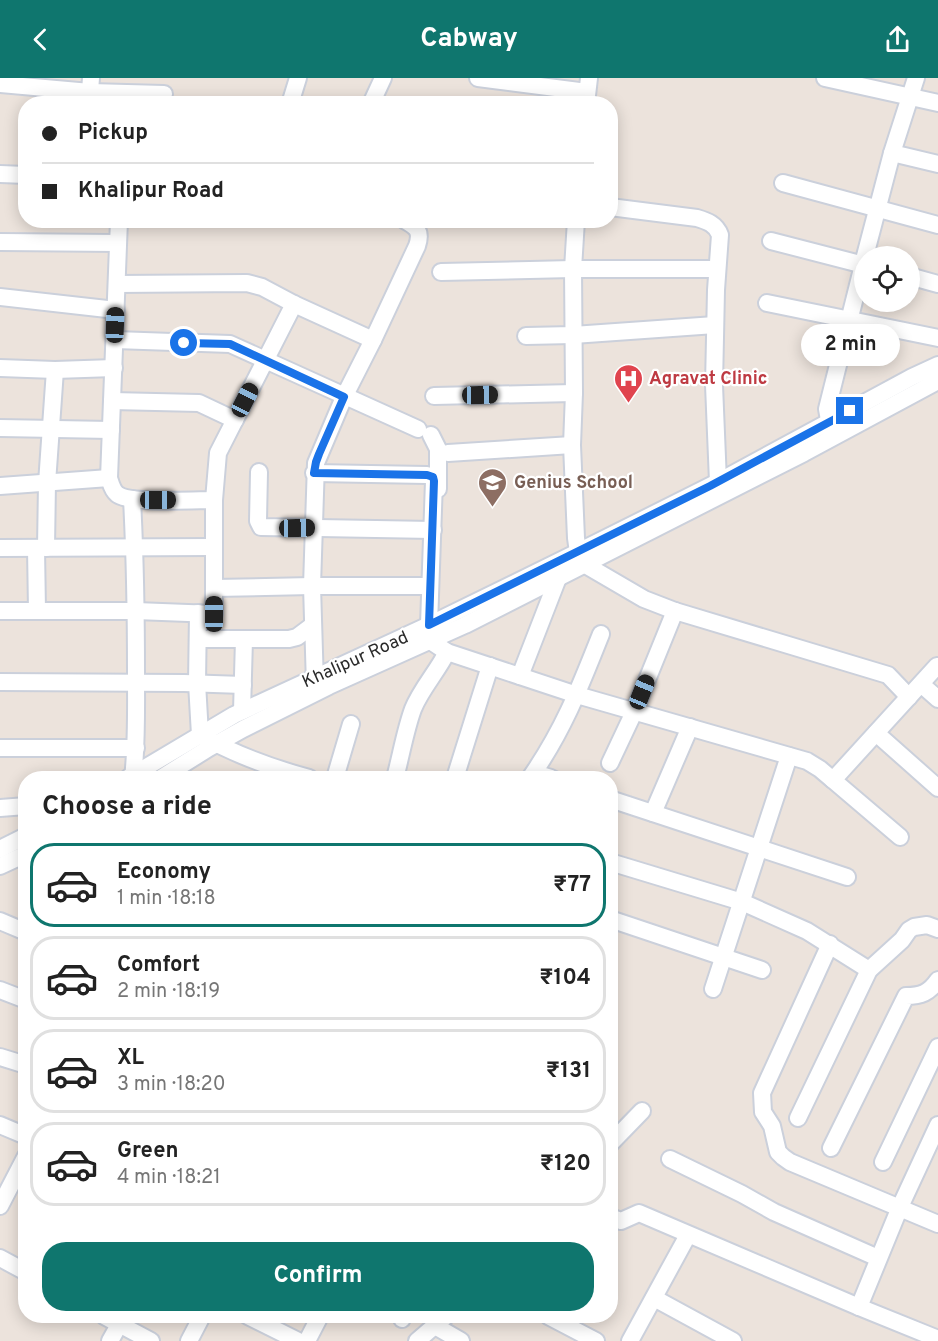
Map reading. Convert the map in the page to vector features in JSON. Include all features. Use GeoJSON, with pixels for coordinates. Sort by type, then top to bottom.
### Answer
{"type":"FeatureCollection","features":[{"type":"Feature","properties":{"kind":"street"},"geometry":{"type":"LineString","coordinates":[[292,96],[298,78]]}},
{"type":"Feature","properties":{"kind":"street"},"geometry":{"type":"LineString","coordinates":[[375,96],[383,78]]}},
{"type":"Feature","properties":{"kind":"street"},"geometry":{"type":"LineString","coordinates":[[478,78],[588,91]]}},
{"type":"Feature","properties":{"kind":"street"},"geometry":{"type":"LineString","coordinates":[[825,78],[938,103]]}},
{"type":"Feature","properties":{"kind":"street"},"geometry":{"type":"LineString","coordinates":[[868,246],[892,153],[916,78]]}},
{"type":"Feature","properties":{"kind":"street"},"geometry":{"type":"LineString","coordinates":[[0,84],[164,94]]}},
{"type":"Feature","properties":{"kind":"street"},"geometry":{"type":"LineString","coordinates":[[892,153],[938,164]]}},
{"type":"Feature","properties":{"kind":"street"},"geometry":{"type":"LineString","coordinates":[[0,174],[18,175]]}},
{"type":"Feature","properties":{"kind":"street"},"geometry":{"type":"LineString","coordinates":[[783,183],[938,225]]}},
{"type":"Feature","properties":{"kind":"street"},"geometry":{"type":"LineString","coordinates":[[618,208],[697,218],[713,225],[720,235],[714,385],[718,482]]}},
{"type":"Feature","properties":{"kind":"street"},"geometry":{"type":"LineString","coordinates":[[119,228],[109,478],[111,486],[117,494],[132,499],[214,500]]}},
{"type":"Feature","properties":{"kind":"street"},"geometry":{"type":"LineString","coordinates":[[315,684],[312,586],[316,462],[344,397],[420,239],[417,228]]}},
{"type":"Feature","properties":{"kind":"street"},"geometry":{"type":"LineString","coordinates":[[576,228],[573,269],[572,445],[581,558],[644,599],[675,611],[888,675],[909,697]]}},
{"type":"Feature","properties":{"kind":"street"},"geometry":{"type":"LineString","coordinates":[[771,241],[854,262]]}},
{"type":"Feature","properties":{"kind":"street"},"geometry":{"type":"LineString","coordinates":[[0,242],[118,243]]}},
{"type":"Feature","properties":{"kind":"street"},"geometry":{"type":"LineString","coordinates":[[441,272],[717,269]]}},
{"type":"Feature","properties":{"kind":"street"},"geometry":{"type":"LineString","coordinates":[[920,279],[938,284]]}},
{"type":"Feature","properties":{"kind":"street"},"geometry":{"type":"LineString","coordinates":[[117,284],[247,283],[262,287],[373,340]]}},
{"type":"Feature","properties":{"kind":"street"},"geometry":{"type":"LineString","coordinates":[[0,297],[116,310]]}},
{"type":"Feature","properties":{"kind":"street"},"geometry":{"type":"LineString","coordinates":[[831,430],[827,409],[854,301]]}},
{"type":"Feature","properties":{"kind":"street"},"geometry":{"type":"LineString","coordinates":[[767,303],[938,338]]}},
{"type":"Feature","properties":{"kind":"street"},"geometry":{"type":"LineString","coordinates":[[0,611],[136,611],[214,614],[214,500],[218,453],[294,304]]}},
{"type":"Feature","properties":{"kind":"street"},"geometry":{"type":"LineString","coordinates":[[526,336],[715,325]]}},
{"type":"Feature","properties":{"kind":"street"},"geometry":{"type":"LineString","coordinates":[[115,340],[230,344],[425,432],[438,449],[439,530],[428,630]]}},
{"type":"Feature","properties":{"kind":"street","name":"Khalipur Road"},"geometry":{"type":"LineString","coordinates":[[142,771],[242,711],[315,684],[581,558],[831,430],[912,376],[938,365]]}},
{"type":"Feature","properties":{"kind":"street"},"geometry":{"type":"LineString","coordinates":[[0,368],[54,370],[114,368]]}},
{"type":"Feature","properties":{"kind":"street"},"geometry":{"type":"LineString","coordinates":[[37,611],[54,370]]}},
{"type":"Feature","properties":{"kind":"street","name":"Khalipur Road"},"geometry":{"type":"LineString","coordinates":[[428,630],[558,578],[581,558],[718,482],[938,381]]}},
{"type":"Feature","properties":{"kind":"street"},"geometry":{"type":"LineString","coordinates":[[434,396],[574,393]]}},
{"type":"Feature","properties":{"kind":"street"},"geometry":{"type":"LineString","coordinates":[[112,401],[199,404],[235,420]]}},
{"type":"Feature","properties":{"kind":"street"},"geometry":{"type":"LineString","coordinates":[[0,428],[111,430]]}},
{"type":"Feature","properties":{"kind":"street"},"geometry":{"type":"LineString","coordinates":[[448,453],[572,445]]}},
{"type":"Feature","properties":{"kind":"street"},"geometry":{"type":"LineString","coordinates":[[259,472],[258,521],[264,528],[433,530]]}},
{"type":"Feature","properties":{"kind":"street"},"geometry":{"type":"LineString","coordinates":[[314,473],[433,477],[428,630],[447,652],[577,695],[807,761],[820,769],[900,837]]}},
{"type":"Feature","properties":{"kind":"street"},"geometry":{"type":"LineString","coordinates":[[0,486],[109,478]]}},
{"type":"Feature","properties":{"kind":"street"},"geometry":{"type":"LineString","coordinates":[[132,499],[136,611],[136,748],[133,771]]}},
{"type":"Feature","properties":{"kind":"street"},"geometry":{"type":"LineString","coordinates":[[0,548],[214,546]]}},
{"type":"Feature","properties":{"kind":"street"},"geometry":{"type":"LineString","coordinates":[[520,676],[558,578]]}},
{"type":"Feature","properties":{"kind":"street"},"geometry":{"type":"LineString","coordinates":[[214,588],[430,586]]}},
{"type":"Feature","properties":{"kind":"street"},"geometry":{"type":"LineString","coordinates":[[610,763],[634,712],[675,611]]}},
{"type":"Feature","properties":{"kind":"street"},"geometry":{"type":"LineString","coordinates":[[198,613],[197,683],[200,735],[271,771]]}},
{"type":"Feature","properties":{"kind":"street"},"geometry":{"type":"LineString","coordinates":[[198,639],[289,639],[313,625]]}},
{"type":"Feature","properties":{"kind":"street"},"geometry":{"type":"LineString","coordinates":[[535,771],[556,739],[577,695],[601,634]]}},
{"type":"Feature","properties":{"kind":"street"},"geometry":{"type":"LineString","coordinates":[[242,711],[244,639]]}},
{"type":"Feature","properties":{"kind":"street"},"geometry":{"type":"LineString","coordinates":[[397,771],[413,710],[447,652]]}},
{"type":"Feature","properties":{"kind":"street"},"geometry":{"type":"LineString","coordinates":[[457,771],[490,666]]}},
{"type":"Feature","properties":{"kind":"street"},"geometry":{"type":"LineString","coordinates":[[833,780],[937,666]]}},
{"type":"Feature","properties":{"kind":"street"},"geometry":{"type":"LineString","coordinates":[[0,682],[243,685]]}},
{"type":"Feature","properties":{"kind":"street","name":"Khalipur Road"},"geometry":{"type":"LineString","coordinates":[[172,771],[315,684]]}},
{"type":"Feature","properties":{"kind":"street"},"geometry":{"type":"LineString","coordinates":[[921,684],[938,699]]}},
{"type":"Feature","properties":{"kind":"street"},"geometry":{"type":"LineString","coordinates":[[337,771],[351,724]]}},
{"type":"Feature","properties":{"kind":"street"},"geometry":{"type":"LineString","coordinates":[[653,813],[690,727]]}},
{"type":"Feature","properties":{"kind":"street"},"geometry":{"type":"LineString","coordinates":[[876,733],[938,788]]}},
{"type":"Feature","properties":{"kind":"street"},"geometry":{"type":"LineString","coordinates":[[0,748],[136,748]]}},
{"type":"Feature","properties":{"kind":"street"},"geometry":{"type":"LineString","coordinates":[[713,989],[789,756]]}},
{"type":"Feature","properties":{"kind":"street"},"geometry":{"type":"LineString","coordinates":[[618,802],[847,877]]}},
{"type":"Feature","properties":{"kind":"street"},"geometry":{"type":"LineString","coordinates":[[0,808],[18,807]]}},
{"type":"Feature","properties":{"kind":"street"},"geometry":{"type":"LineString","coordinates":[[0,849],[18,840]]}},
{"type":"Feature","properties":{"kind":"street"},"geometry":{"type":"LineString","coordinates":[[0,866],[18,858]]}},
{"type":"Feature","properties":{"kind":"street"},"geometry":{"type":"LineString","coordinates":[[618,864],[742,902],[807,931],[869,970]]}},
{"type":"Feature","properties":{"kind":"street"},"geometry":{"type":"LineString","coordinates":[[0,921],[18,929]]}},
{"type":"Feature","properties":{"kind":"street"},"geometry":{"type":"LineString","coordinates":[[618,922],[762,970]]}},
{"type":"Feature","properties":{"kind":"street"},"geometry":{"type":"LineString","coordinates":[[798,1118],[869,970],[914,927],[927,925],[938,929]]}},
{"type":"Feature","properties":{"kind":"street"},"geometry":{"type":"LineString","coordinates":[[830,944],[762,1093],[763,1112],[772,1126],[778,1152],[783,1157],[938,1224]]}},
{"type":"Feature","properties":{"kind":"street"},"geometry":{"type":"LineString","coordinates":[[831,1148],[906,996],[918,996],[931,988],[938,980]]}},
{"type":"Feature","properties":{"kind":"street"},"geometry":{"type":"LineString","coordinates":[[0,990],[18,997]]}},
{"type":"Feature","properties":{"kind":"street"},"geometry":{"type":"LineString","coordinates":[[883,1162],[938,1047]]}},
{"type":"Feature","properties":{"kind":"street"},"geometry":{"type":"LineString","coordinates":[[0,1057],[18,1063]]}},
{"type":"Feature","properties":{"kind":"street"},"geometry":{"type":"LineString","coordinates":[[618,1136],[642,1111]]}},
{"type":"Feature","properties":{"kind":"street"},"geometry":{"type":"LineString","coordinates":[[0,1125],[18,1133]]}},
{"type":"Feature","properties":{"kind":"street"},"geometry":{"type":"LineString","coordinates":[[859,1307],[900,1207],[934,1143],[938,1125]]}},
{"type":"Feature","properties":{"kind":"street"},"geometry":{"type":"LineString","coordinates":[[670,1159],[774,1212],[878,1258]]}},
{"type":"Feature","properties":{"kind":"street"},"geometry":{"type":"LineString","coordinates":[[0,1206],[18,1171]]}},
{"type":"Feature","properties":{"kind":"street"},"geometry":{"type":"LineString","coordinates":[[618,1220],[621,1221],[639,1213],[938,1339]]}},
{"type":"Feature","properties":{"kind":"street"},"geometry":{"type":"LineString","coordinates":[[630,1341],[688,1235]]}},
{"type":"Feature","properties":{"kind":"street"},"geometry":{"type":"LineString","coordinates":[[0,1258],[18,1268]]}},
{"type":"Feature","properties":{"kind":"street"},"geometry":{"type":"LineString","coordinates":[[654,1298],[733,1341]]}},
{"type":"Feature","properties":{"kind":"street"},"geometry":{"type":"LineString","coordinates":[[110,1341],[120,1323]]}},
{"type":"Feature","properties":{"kind":"street"},"geometry":{"type":"LineString","coordinates":[[126,1323],[151,1341]]}},
{"type":"Feature","properties":{"kind":"street"},"geometry":{"type":"LineString","coordinates":[[189,1341],[198,1323]]}},
{"type":"Feature","properties":{"kind":"street"},"geometry":{"type":"LineString","coordinates":[[262,1323],[298,1341]]}},
{"type":"Feature","properties":{"kind":"street"},"geometry":{"type":"LineString","coordinates":[[307,1341],[316,1323]]}},
{"type":"Feature","properties":{"kind":"street"},"geometry":{"type":"LineString","coordinates":[[417,1341],[439,1323]]}},
{"type":"Feature","properties":{"kind":"street"},"geometry":{"type":"LineString","coordinates":[[443,1323],[461,1341]]}},
{"type":"Feature","properties":{"kind":"street"},"geometry":{"type":"LineString","coordinates":[[570,1323],[596,1341]]}},
{"type":"Feature","properties":{"kind":"place","name":"Agravat Clinic"},"geometry":{"type":"Point","coordinates":[628,404]}},
{"type":"Feature","properties":{"kind":"place","name":"Genius School"},"geometry":{"type":"Point","coordinates":[493,508]}},
{"type":"Feature","properties":{"kind":"route"},"geometry":{"type":"LineString","coordinates":[[184,343],[230,344],[344,397],[319,454],[314,473],[433,477],[429,625],[710,486],[850,411]]}}]}
